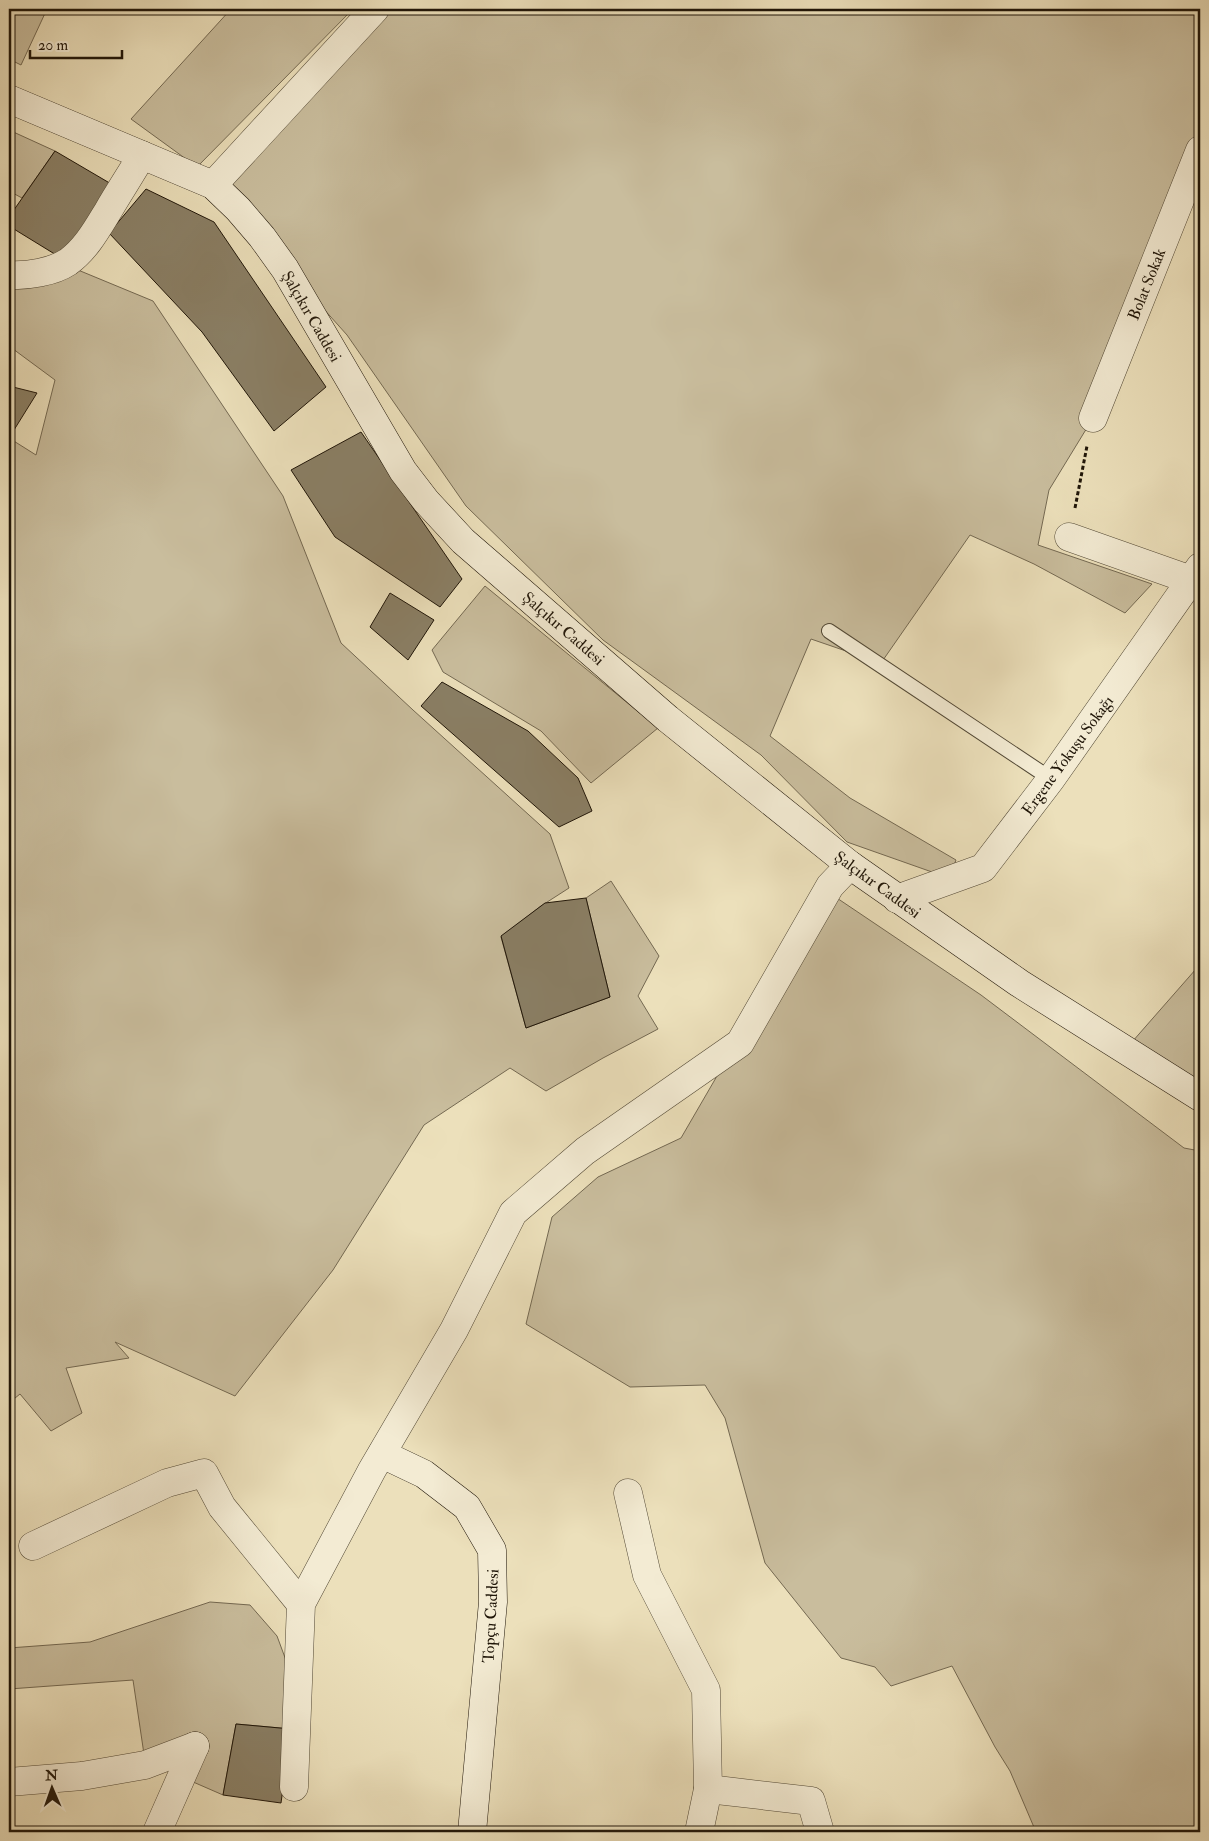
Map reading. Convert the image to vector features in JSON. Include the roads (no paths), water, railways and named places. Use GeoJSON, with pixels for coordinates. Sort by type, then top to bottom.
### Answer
{"type":"FeatureCollection","features":[{"type":"Feature","properties":{"kind":"street"},"geometry":{"type":"LineString","coordinates":[[213,185],[375,9]]}},
{"type":"Feature","properties":{"kind":"street","name":"Şalçıkır Caddesi"},"geometry":{"type":"LineString","coordinates":[[9,99],[213,185],[238,209],[262,237],[285,269],[403,471],[426,501],[457,534],[668,719],[850,865],[1019,983],[1200,1098]]}},
{"type":"Feature","properties":{"kind":"street","name":"Bolat Sokak"},"geometry":{"type":"LineString","coordinates":[[1092,418],[1200,150]]}},
{"type":"Feature","properties":{"kind":"street"},"geometry":{"type":"LineString","coordinates":[[9,276],[35,273],[57,267],[81,252],[142,155]]}},
{"type":"Feature","properties":{"kind":"street"},"geometry":{"type":"LineString","coordinates":[[1069,537],[1197,578]]}},
{"type":"Feature","properties":{"kind":"street","name":"Ergene Yokuşu Sokağı"},"geometry":{"type":"LineString","coordinates":[[897,899],[983,868],[1052,779],[1197,578]]}},
{"type":"Feature","properties":{"kind":"street"},"geometry":{"type":"LineString","coordinates":[[294,1787],[301,1604],[382,1454],[454,1330],[513,1213],[585,1151],[740,1042],[830,886],[850,865]]}},
{"type":"Feature","properties":{"kind":"street","name":"Topçu Caddesi"},"geometry":{"type":"LineString","coordinates":[[382,1454],[424,1474],[467,1507],[492,1550],[493,1602],[472,1832]]}},
{"type":"Feature","properties":{"kind":"street"},"geometry":{"type":"LineString","coordinates":[[33,1546],[167,1482],[204,1472],[222,1507],[301,1604]]}},
{"type":"Feature","properties":{"kind":"street"},"geometry":{"type":"LineString","coordinates":[[628,1492],[647,1575],[706,1690],[708,1789],[699,1832]]}},
{"type":"Feature","properties":{"kind":"street"},"geometry":{"type":"LineString","coordinates":[[9,1782],[82,1776],[145,1765],[194,1746],[157,1832]]}},
{"type":"Feature","properties":{"kind":"street"},"geometry":{"type":"LineString","coordinates":[[708,1789],[811,1801],[820,1832]]}},
{"type":"Feature","properties":{"kind":"lane"},"geometry":{"type":"LineString","coordinates":[[829,631],[1052,779]]}}]}
